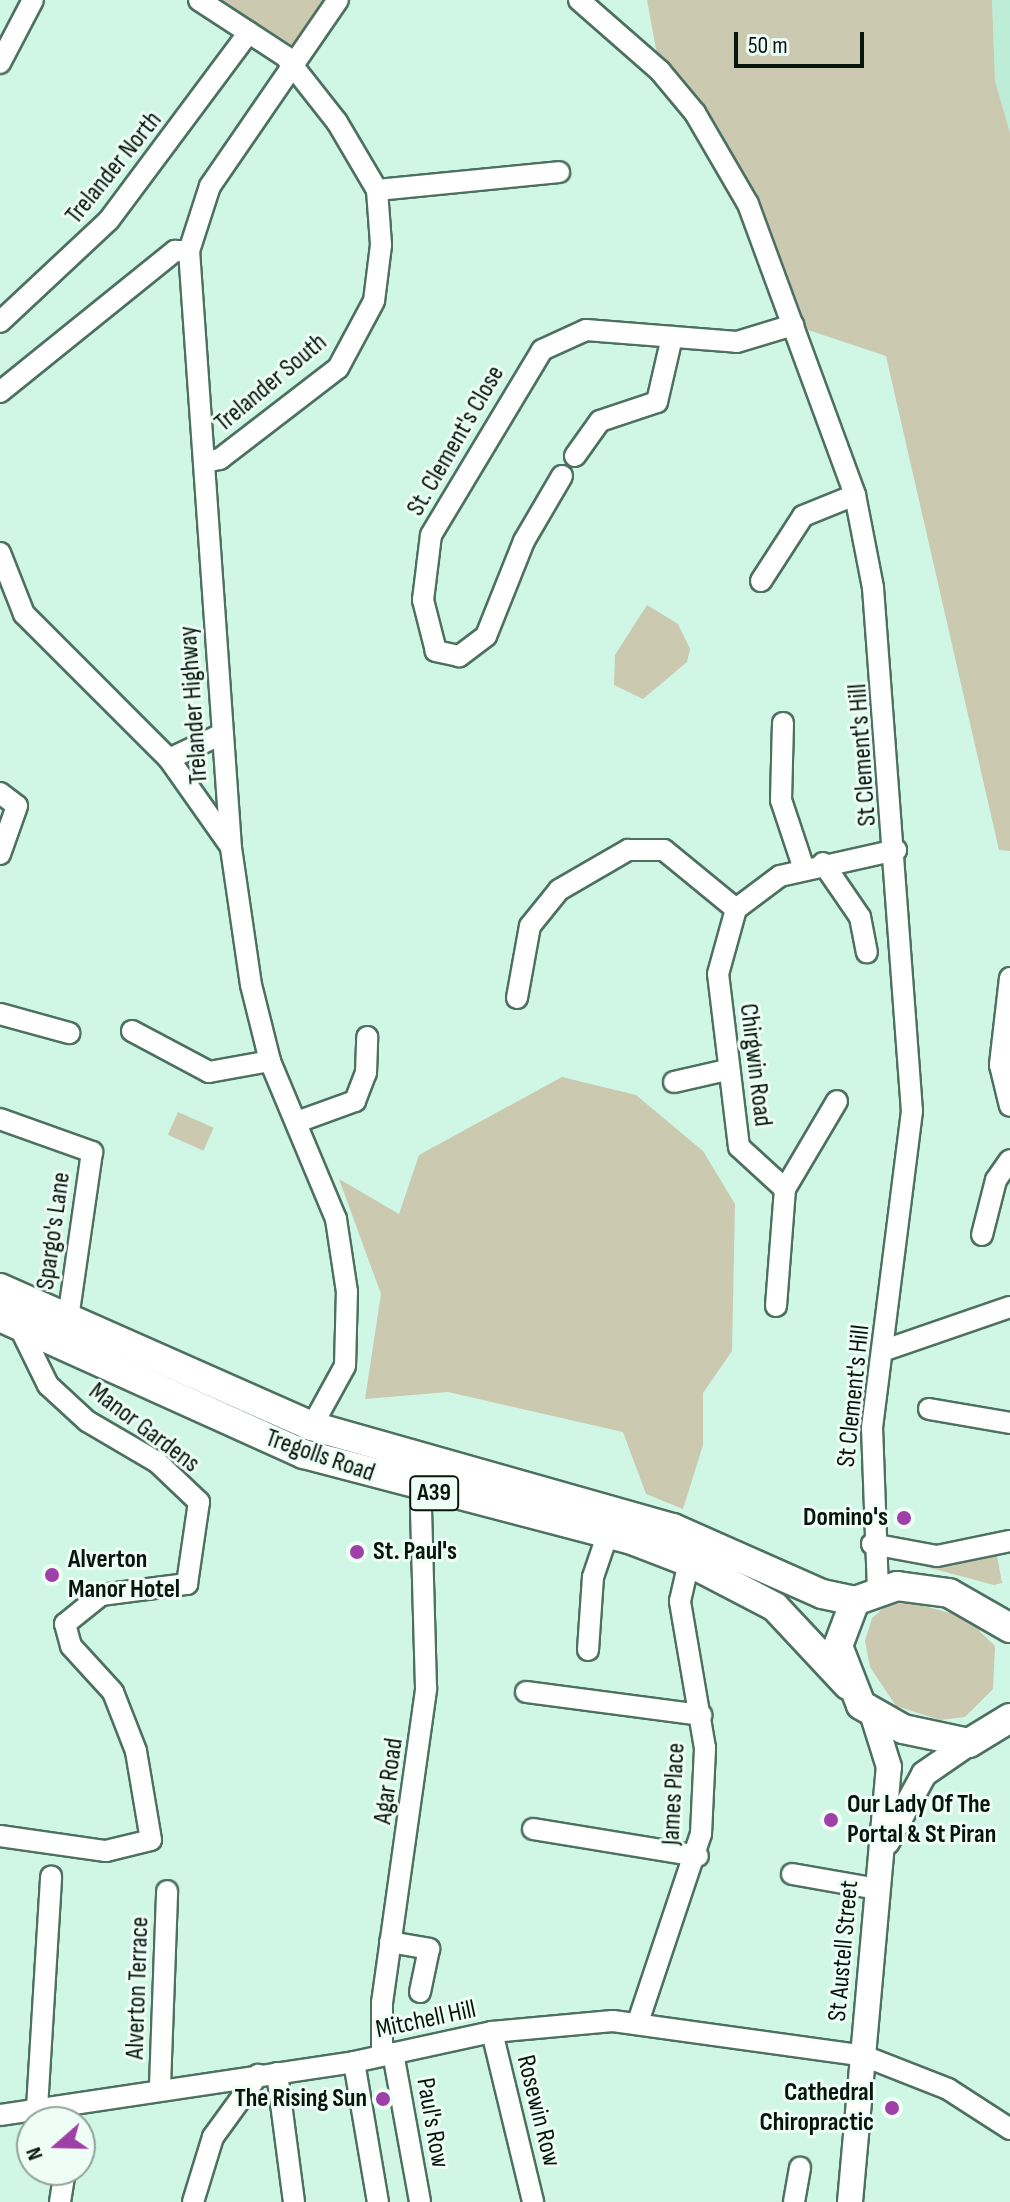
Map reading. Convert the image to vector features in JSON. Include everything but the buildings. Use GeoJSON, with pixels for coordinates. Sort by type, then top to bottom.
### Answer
{"type":"FeatureCollection","features":[{"type":"Feature","properties":{"kind":"highway","name":"Tregolls Road"},"geometry":{"type":"LineString","coordinates":[[0,1288],[312,1426],[673,1528],[822,1594],[949,1593],[1010,1628]]}},
{"type":"Feature","properties":{"kind":"highway","name":"Tregolls Road"},"geometry":{"type":"LineString","coordinates":[[10,1322],[304,1454],[446,1496],[608,1533],[689,1562],[775,1607],[873,1716]]}},
{"type":"Feature","properties":{"kind":"highway","name":"A39"},"geometry":{"type":"LineString","coordinates":[[312,1426],[311,1439],[411,1472],[446,1496]]}},
{"type":"Feature","properties":{"kind":"highway"},"geometry":{"type":"LineString","coordinates":[[848,1685],[838,1646],[867,1595]]}},
{"type":"Feature","properties":{"kind":"highway"},"geometry":{"type":"LineString","coordinates":[[873,1716],[969,1743],[1006,1724]]}},
{"type":"Feature","properties":{"kind":"main road","name":"St Austell Street"},"geometry":{"type":"LineString","coordinates":[[850,2202],[889,1767],[873,1716]]}},
{"type":"Feature","properties":{"kind":"main road","name":"St Austell Street"},"geometry":{"type":"LineString","coordinates":[[882,1851],[924,1774],[969,1743]]}},
{"type":"Feature","properties":{"kind":"street"},"geometry":{"type":"LineString","coordinates":[[0,63],[33,0]]}},
{"type":"Feature","properties":{"kind":"street","name":"Trelander South"},"geometry":{"type":"LineString","coordinates":[[199,0],[249,32],[289,63],[337,122],[377,190],[378,283],[350,352],[306,395],[220,459],[204,462]]}},
{"type":"Feature","properties":{"kind":"street","name":"Trelander Highway"},"geometry":{"type":"LineString","coordinates":[[312,1426],[345,1366],[347,1292],[336,1219],[270,1061],[231,848],[189,251],[210,186],[289,63],[338,0]]}},
{"type":"Feature","properties":{"kind":"street","name":"St Clement's Hill"},"geometry":{"type":"LineString","coordinates":[[579,0],[660,71],[695,113],[748,204],[855,495],[881,643],[912,1111],[885,1350],[872,1427],[872,1544],[867,1595]]}},
{"type":"Feature","properties":{"kind":"street","name":"Trelander North"},"geometry":{"type":"LineString","coordinates":[[0,322],[109,220],[249,32]]}},
{"type":"Feature","properties":{"kind":"street"},"geometry":{"type":"LineString","coordinates":[[377,190],[559,172]]}},
{"type":"Feature","properties":{"kind":"street"},"geometry":{"type":"LineString","coordinates":[[0,392],[175,251],[189,251]]}},
{"type":"Feature","properties":{"kind":"street","name":"St. Clement's Close"},"geometry":{"type":"LineString","coordinates":[[562,476],[524,541],[486,636],[459,656],[436,651],[423,600],[431,535],[534,359],[562,336],[586,330],[737,342],[793,325]]}},
{"type":"Feature","properties":{"kind":"street"},"geometry":{"type":"LineString","coordinates":[[575,456],[600,421],[657,402],[672,337]]}},
{"type":"Feature","properties":{"kind":"street"},"geometry":{"type":"LineString","coordinates":[[761,581],[803,516],[855,495]]}},
{"type":"Feature","properties":{"kind":"street"},"geometry":{"type":"LineString","coordinates":[[0,553],[24,614],[169,759],[231,848]]}},
{"type":"Feature","properties":{"kind":"street"},"geometry":{"type":"LineString","coordinates":[[783,723],[781,800],[814,866],[860,917],[867,952]]}},
{"type":"Feature","properties":{"kind":"street"},"geometry":{"type":"LineString","coordinates":[[169,759],[222,734]]}},
{"type":"Feature","properties":{"kind":"street"},"geometry":{"type":"LineString","coordinates":[[0,793],[17,806],[0,854]]}},
{"type":"Feature","properties":{"kind":"street"},"geometry":{"type":"LineString","coordinates":[[517,998],[530,926],[559,890],[628,850],[664,850],[736,909],[780,876],[896,850]]}},
{"type":"Feature","properties":{"kind":"street","name":"Chirgwin Road"},"geometry":{"type":"LineString","coordinates":[[736,909],[718,974],[727,1070],[739,1147],[785,1189]]}},
{"type":"Feature","properties":{"kind":"street"},"geometry":{"type":"LineString","coordinates":[[1009,989],[1000,1065],[1010,1106]]}},
{"type":"Feature","properties":{"kind":"street"},"geometry":{"type":"LineString","coordinates":[[0,1014],[69,1033]]}},
{"type":"Feature","properties":{"kind":"street"},"geometry":{"type":"LineString","coordinates":[[132,1031],[209,1072],[270,1061]]}},
{"type":"Feature","properties":{"kind":"street"},"geometry":{"type":"LineString","coordinates":[[297,1122],[355,1101],[366,1073],[367,1037]]}},
{"type":"Feature","properties":{"kind":"street"},"geometry":{"type":"LineString","coordinates":[[674,1082],[727,1070]]}},
{"type":"Feature","properties":{"kind":"street"},"geometry":{"type":"LineString","coordinates":[[776,1306],[785,1189],[837,1101]]}},
{"type":"Feature","properties":{"kind":"street","name":"Spargo's Lane"},"geometry":{"type":"LineString","coordinates":[[0,1119],[92,1152],[68,1319]]}},
{"type":"Feature","properties":{"kind":"street"},"geometry":{"type":"LineString","coordinates":[[982,1235],[996,1180],[1010,1160]]}},
{"type":"Feature","properties":{"kind":"street"},"geometry":{"type":"LineString","coordinates":[[885,1350],[1010,1307]]}},
{"type":"Feature","properties":{"kind":"street","name":"Manor Gardens"},"geometry":{"type":"LineString","coordinates":[[0,1836],[106,1851],[151,1840],[136,1751],[113,1692],[71,1646],[65,1624],[101,1595],[187,1584],[199,1502],[157,1462],[87,1421],[48,1385],[10,1322]]}},
{"type":"Feature","properties":{"kind":"street"},"geometry":{"type":"LineString","coordinates":[[929,1409],[1010,1423]]}},
{"type":"Feature","properties":{"kind":"street","name":"Agar Road"},"geometry":{"type":"LineString","coordinates":[[387,2054],[390,1942],[425,1702],[421,1511]]}},
{"type":"Feature","properties":{"kind":"street"},"geometry":{"type":"LineString","coordinates":[[588,1650],[593,1577],[608,1533]]}},
{"type":"Feature","properties":{"kind":"street"},"geometry":{"type":"LineString","coordinates":[[872,1544],[937,1556],[1010,1541]]}},
{"type":"Feature","properties":{"kind":"street","name":"James Place"},"geometry":{"type":"LineString","coordinates":[[638,2022],[698,1856],[706,1781],[701,1715],[680,1608],[689,1562]]}},
{"type":"Feature","properties":{"kind":"street"},"geometry":{"type":"LineString","coordinates":[[526,1692],[701,1715]]}},
{"type":"Feature","properties":{"kind":"street"},"geometry":{"type":"LineString","coordinates":[[533,1829],[698,1856]]}},
{"type":"Feature","properties":{"kind":"street"},"geometry":{"type":"LineString","coordinates":[[792,1874],[877,1889]]}},
{"type":"Feature","properties":{"kind":"street"},"geometry":{"type":"LineString","coordinates":[[37,2106],[51,1876]]}},
{"type":"Feature","properties":{"kind":"street","name":"Alverton Terrace"},"geometry":{"type":"LineString","coordinates":[[160,2086],[167,1891]]}},
{"type":"Feature","properties":{"kind":"street"},"geometry":{"type":"LineString","coordinates":[[390,1942],[429,1949],[420,1992]]}},
{"type":"Feature","properties":{"kind":"street","name":"Mitchell Hill"},"geometry":{"type":"LineString","coordinates":[[96,2107],[160,2086],[354,2062],[492,2032],[638,2022],[864,2056],[948,2089],[1010,2129]]}},
{"type":"Feature","properties":{"kind":"street","name":"Rosewin Row"},"geometry":{"type":"LineString","coordinates":[[492,2032],[533,2202]]}},
{"type":"Feature","properties":{"kind":"street","name":"Paul's Row"},"geometry":{"type":"LineString","coordinates":[[387,2054],[420,2202]]}},
{"type":"Feature","properties":{"kind":"street"},"geometry":{"type":"LineString","coordinates":[[354,2062],[378,2202]]}},
{"type":"Feature","properties":{"kind":"street"},"geometry":{"type":"LineString","coordinates":[[193,2202],[213,2137],[267,2074]]}},
{"type":"Feature","properties":{"kind":"street"},"geometry":{"type":"LineString","coordinates":[[267,2074],[294,2202]]}},
{"type":"Feature","properties":{"kind":"street"},"geometry":{"type":"LineString","coordinates":[[794,2202],[800,2168]]}},
{"type":"Feature","properties":{"kind":"shaded area"},"geometry":{"type":"Polygon","coordinates":[[[220,0],[334,0],[297,48],[220,0]]]}},
{"type":"Feature","properties":{"kind":"shaded area"},"geometry":{"type":"Polygon","coordinates":[[[647,0],[992,0],[995,81],[1010,133],[1010,851],[999,850],[886,356],[793,325],[748,204],[660,71],[647,0]]]}},
{"type":"Feature","properties":{"kind":"shaded area"},"geometry":{"type":"Polygon","coordinates":[[[992,0],[1010,0],[1010,133],[995,81],[992,0]]]}},
{"type":"Feature","properties":{"kind":"shaded area"},"geometry":{"type":"Polygon","coordinates":[[[647,605],[678,624],[690,649],[687,662],[643,699],[614,685],[615,655],[647,605]]]}},
{"type":"Feature","properties":{"kind":"shaded area"},"geometry":{"type":"Polygon","coordinates":[[[562,1077],[636,1095],[703,1151],[735,1204],[732,1351],[703,1393],[703,1445],[683,1509],[646,1494],[623,1432],[448,1392],[365,1399],[381,1294],[339,1179],[399,1214],[419,1155],[562,1077]]]}},
{"type":"Feature","properties":{"kind":"shaded area"},"geometry":{"type":"Polygon","coordinates":[[[178,1112],[214,1128],[203,1151],[168,1135],[178,1112]]]}},
{"type":"Feature","properties":{"kind":"shaded area"},"geometry":{"type":"Polygon","coordinates":[[[996,1550],[1002,1583],[994,1585],[923,1566],[996,1550]]]}},
{"type":"Feature","properties":{"kind":"shaded area"},"geometry":{"type":"Polygon","coordinates":[[[909,1602],[965,1617],[995,1646],[993,1689],[965,1717],[940,1720],[896,1706],[870,1667],[865,1641],[872,1618],[887,1605],[909,1602]]]}},
{"type":"Feature","properties":{"kind":"place","name":"Domino's"},"geometry":{"type":"Point","coordinates":[904,1518]}},
{"type":"Feature","properties":{"kind":"place","name":"St. Paul's"},"geometry":{"type":"Point","coordinates":[357,1552]}},
{"type":"Feature","properties":{"kind":"place","name":"Alverton Manor Hotel"},"geometry":{"type":"Point","coordinates":[52,1575]}},
{"type":"Feature","properties":{"kind":"place","name":"Our Lady Of The Portal & St Piran"},"geometry":{"type":"Point","coordinates":[831,1820]}},
{"type":"Feature","properties":{"kind":"place","name":"The Rising Sun"},"geometry":{"type":"Point","coordinates":[383,2099]}},
{"type":"Feature","properties":{"kind":"place","name":"Cathedral Chiropractic"},"geometry":{"type":"Point","coordinates":[892,2108]}}]}
